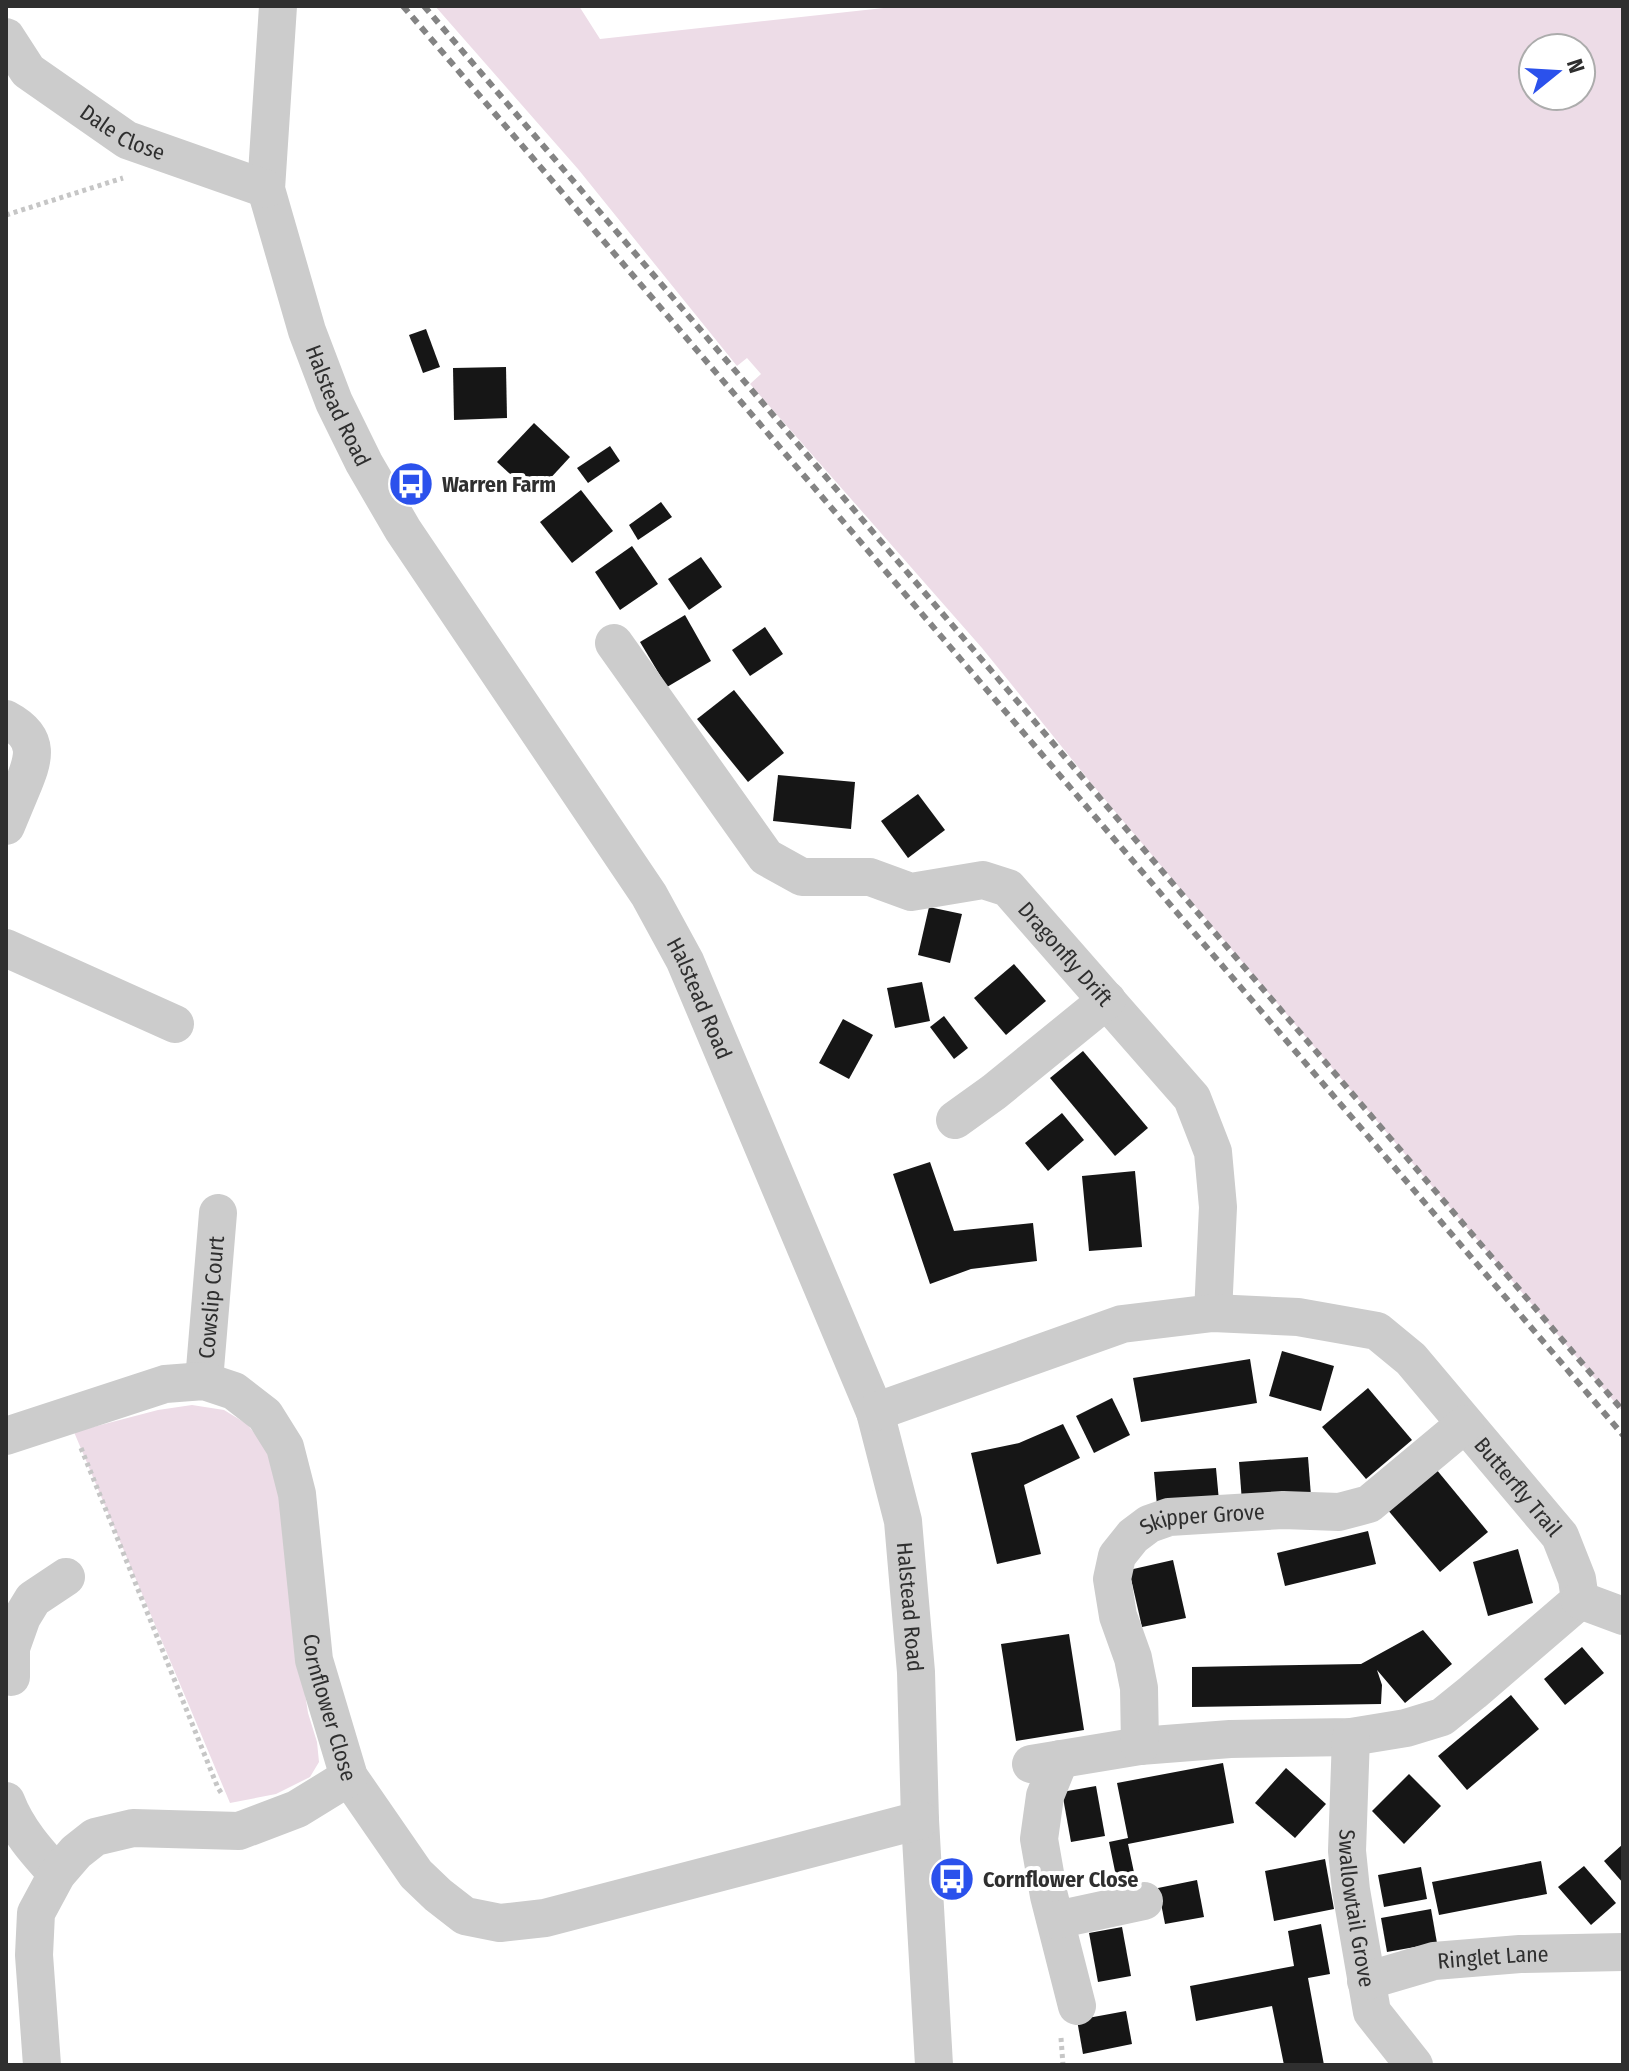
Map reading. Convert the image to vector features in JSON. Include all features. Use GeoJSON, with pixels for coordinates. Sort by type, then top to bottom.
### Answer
{"type":"FeatureCollection","features":[{"type":"Feature","properties":{"kind":"street","name":"Halstead Road"},"geometry":{"type":"LineString","coordinates":[[278,6],[266,189],[307,331],[334,402],[364,463],[403,530],[649,895],[678,948],[875,1412],[903,1521],[916,1672],[920,1820],[934,2065]]}},
{"type":"Feature","properties":{"kind":"street","name":"Dale Close"},"geometry":{"type":"LineString","coordinates":[[6,37],[17,82],[127,140],[266,189]]}},
{"type":"Feature","properties":{"kind":"street","name":"Dragonfly Drift"},"geometry":{"type":"LineString","coordinates":[[614,643],[766,857],[802,877],[870,877],[911,892],[983,880],[1008,888],[1192,1098],[1213,1152],[1218,1207],[1213,1313]]}},
{"type":"Feature","properties":{"kind":"street"},"geometry":{"type":"LineString","coordinates":[[6,719],[27,736],[33,761],[6,826]]}},
{"type":"Feature","properties":{"kind":"street"},"geometry":{"type":"LineString","coordinates":[[6,948],[175,1024]]}},
{"type":"Feature","properties":{"kind":"street"},"geometry":{"type":"LineString","coordinates":[[955,1120],[1107,1000]]}},
{"type":"Feature","properties":{"kind":"street","name":"Cowslip Court"},"geometry":{"type":"LineString","coordinates":[[204,1381],[218,1213]]}},
{"type":"Feature","properties":{"kind":"street","name":"Butterfly Trail"},"geometry":{"type":"LineString","coordinates":[[875,1412],[1122,1324],[1213,1313],[1298,1317],[1377,1331],[1411,1359],[1560,1536],[1577,1579],[1580,1600]]}},
{"type":"Feature","properties":{"kind":"street","name":"Cornflower Close"},"geometry":{"type":"LineString","coordinates":[[6,1436],[165,1384],[204,1381],[234,1391],[265,1415],[285,1447],[297,1494],[314,1660],[349,1777],[416,1874],[465,1916],[500,1923],[545,1918],[920,1820]]}},
{"type":"Feature","properties":{"kind":"street","name":"Skipper Grove"},"geometry":{"type":"LineString","coordinates":[[1140,1746],[1139,1688],[1133,1658],[1118,1616],[1112,1579],[1117,1556],[1133,1536],[1149,1524],[1169,1517],[1283,1510],[1339,1512],[1369,1504],[1465,1424]]}},
{"type":"Feature","properties":{"kind":"street"},"geometry":{"type":"LineString","coordinates":[[11,1677],[11,1648],[22,1617],[16,1604],[33,1599],[66,1577]]}},
{"type":"Feature","properties":{"kind":"street"},"geometry":{"type":"LineString","coordinates":[[1077,2006],[1039,1839],[1046,1761],[1140,1746],[1230,1739],[1351,1737],[1406,1728],[1442,1717],[1580,1600],[1623,1616]]}},
{"type":"Feature","properties":{"kind":"street","name":"Swallowtail Grove"},"geometry":{"type":"LineString","coordinates":[[1351,1737],[1347,1851],[1366,1981],[1372,2012],[1414,2065]]}},
{"type":"Feature","properties":{"kind":"street"},"geometry":{"type":"LineString","coordinates":[[42,2065],[34,1955],[36,1913],[57,1874],[76,1852],[95,1837],[133,1828],[239,1831],[297,1809],[349,1777]]}},
{"type":"Feature","properties":{"kind":"street"},"geometry":{"type":"LineString","coordinates":[[6,1801],[12,1817],[57,1874]]}},
{"type":"Feature","properties":{"kind":"street"},"geometry":{"type":"LineString","coordinates":[[1056,1920],[1144,1901]]}},
{"type":"Feature","properties":{"kind":"street","name":"Ringlet Lane"},"geometry":{"type":"LineString","coordinates":[[1366,1981],[1434,1961],[1520,1954],[1623,1952]]}},
{"type":"Feature","properties":{"kind":"path"},"geometry":{"type":"LineString","coordinates":[[6,215],[181,159]]}},
{"type":"Feature","properties":{"kind":"path"},"geometry":{"type":"LineString","coordinates":[[70,1414],[74,1432],[218,1788],[230,1803],[239,1831]]}},
{"type":"Feature","properties":{"kind":"shaded area"},"geometry":{"type":"Polygon","coordinates":[[[435,6],[579,6],[600,39],[902,6],[1623,6],[1623,1412],[1091,783],[982,648],[750,384],[761,374],[747,358],[737,366],[578,169],[435,6]]]}},
{"type":"Feature","properties":{"kind":"shaded area"},"geometry":{"type":"Polygon","coordinates":[[[192,1405],[224,1410],[247,1424],[268,1450],[282,1490],[300,1661],[319,1762],[310,1777],[276,1794],[230,1803],[74,1432],[158,1410],[192,1405]]]}},
{"type":"Feature","properties":{"kind":"building"},"geometry":{"type":"Polygon","coordinates":[[[426,329],[440,367],[423,373],[409,335],[426,329]]]}},
{"type":"Feature","properties":{"kind":"building"},"geometry":{"type":"Polygon","coordinates":[[[506,367],[507,418],[454,420],[453,368],[506,367]]]}},
{"type":"Feature","properties":{"kind":"building"},"geometry":{"type":"Polygon","coordinates":[[[534,423],[570,457],[534,496],[497,462],[534,423]]]}},
{"type":"Feature","properties":{"kind":"building"},"geometry":{"type":"Polygon","coordinates":[[[610,446],[620,461],[588,483],[577,468],[610,446]]]}},
{"type":"Feature","properties":{"kind":"building"},"geometry":{"type":"Polygon","coordinates":[[[581,490],[613,531],[572,563],[540,522],[581,490]]]}},
{"type":"Feature","properties":{"kind":"building"},"geometry":{"type":"Polygon","coordinates":[[[661,502],[672,517],[638,540],[629,525],[661,502]]]}},
{"type":"Feature","properties":{"kind":"building"},"geometry":{"type":"Polygon","coordinates":[[[632,546],[658,584],[620,610],[595,572],[632,546]]]}},
{"type":"Feature","properties":{"kind":"building"},"geometry":{"type":"Polygon","coordinates":[[[701,557],[722,587],[689,610],[668,579],[701,557]]]}},
{"type":"Feature","properties":{"kind":"building"},"geometry":{"type":"Polygon","coordinates":[[[685,615],[711,661],[667,687],[640,642],[685,615]]]}},
{"type":"Feature","properties":{"kind":"building"},"geometry":{"type":"Polygon","coordinates":[[[765,627],[783,654],[750,676],[732,650],[765,627]]]}},
{"type":"Feature","properties":{"kind":"building"},"geometry":{"type":"Polygon","coordinates":[[[734,690],[784,753],[748,782],[697,719],[734,690]]]}},
{"type":"Feature","properties":{"kind":"building"},"geometry":{"type":"Polygon","coordinates":[[[778,775],[855,782],[851,829],[773,821],[778,775]]]}},
{"type":"Feature","properties":{"kind":"building"},"geometry":{"type":"Polygon","coordinates":[[[918,794],[945,830],[908,858],[881,821],[918,794]]]}},
{"type":"Feature","properties":{"kind":"building"},"geometry":{"type":"Polygon","coordinates":[[[929,907],[962,914],[950,963],[918,955],[929,907]]]}},
{"type":"Feature","properties":{"kind":"building"},"geometry":{"type":"Polygon","coordinates":[[[1014,964],[1046,1001],[1006,1035],[974,998],[1014,964]]]}},
{"type":"Feature","properties":{"kind":"building"},"geometry":{"type":"Polygon","coordinates":[[[922,982],[930,1021],[895,1028],[887,988],[922,982]]]}},
{"type":"Feature","properties":{"kind":"building"},"geometry":{"type":"Polygon","coordinates":[[[944,1016],[968,1048],[954,1059],[930,1027],[944,1016]]]}},
{"type":"Feature","properties":{"kind":"building"},"geometry":{"type":"Polygon","coordinates":[[[843,1019],[873,1035],[849,1079],[819,1063],[843,1019]]]}},
{"type":"Feature","properties":{"kind":"building"},"geometry":{"type":"Polygon","coordinates":[[[1083,1051],[1148,1128],[1115,1156],[1050,1078],[1083,1051]]]}},
{"type":"Feature","properties":{"kind":"building"},"geometry":{"type":"Polygon","coordinates":[[[1062,1113],[1084,1140],[1048,1171],[1025,1143],[1062,1113]]]}},
{"type":"Feature","properties":{"kind":"building"},"geometry":{"type":"Polygon","coordinates":[[[930,1162],[954,1231],[1033,1223],[1037,1261],[971,1269],[930,1284],[893,1174],[930,1162]]]}},
{"type":"Feature","properties":{"kind":"building"},"geometry":{"type":"Polygon","coordinates":[[[1135,1171],[1142,1247],[1089,1251],[1082,1176],[1135,1171]]]}},
{"type":"Feature","properties":{"kind":"building"},"geometry":{"type":"Polygon","coordinates":[[[1282,1351],[1334,1366],[1321,1411],[1269,1396],[1282,1351]]]}},
{"type":"Feature","properties":{"kind":"building"},"geometry":{"type":"Polygon","coordinates":[[[1250,1359],[1257,1403],[1141,1422],[1133,1378],[1250,1359]]]}},
{"type":"Feature","properties":{"kind":"building"},"geometry":{"type":"Polygon","coordinates":[[[1368,1388],[1412,1440],[1366,1479],[1322,1427],[1368,1388]]]}},
{"type":"Feature","properties":{"kind":"building"},"geometry":{"type":"Polygon","coordinates":[[[1112,1398],[1130,1435],[1094,1453],[1076,1416],[1112,1398]]]}},
{"type":"Feature","properties":{"kind":"building"},"geometry":{"type":"Polygon","coordinates":[[[1063,1424],[1080,1458],[1024,1485],[1041,1554],[997,1564],[971,1453],[1019,1443],[1063,1424]]]}},
{"type":"Feature","properties":{"kind":"building"},"geometry":{"type":"Polygon","coordinates":[[[1308,1457],[1311,1496],[1242,1502],[1239,1462],[1308,1457]]]}},
{"type":"Feature","properties":{"kind":"building"},"geometry":{"type":"Polygon","coordinates":[[[1216,1468],[1219,1501],[1157,1506],[1154,1472],[1216,1468]]]}},
{"type":"Feature","properties":{"kind":"building"},"geometry":{"type":"Polygon","coordinates":[[[1436,1469],[1488,1532],[1440,1572],[1387,1509],[1436,1469]]]}},
{"type":"Feature","properties":{"kind":"building"},"geometry":{"type":"Polygon","coordinates":[[[1368,1531],[1376,1564],[1285,1586],[1277,1553],[1368,1531]]]}},
{"type":"Feature","properties":{"kind":"building"},"geometry":{"type":"Polygon","coordinates":[[[1518,1549],[1533,1603],[1488,1616],[1473,1562],[1518,1549]]]}},
{"type":"Feature","properties":{"kind":"building"},"geometry":{"type":"Polygon","coordinates":[[[1173,1560],[1186,1618],[1142,1627],[1129,1570],[1173,1560]]]}},
{"type":"Feature","properties":{"kind":"building"},"geometry":{"type":"Polygon","coordinates":[[[1423,1630],[1452,1664],[1405,1703],[1377,1670],[1382,1685],[1381,1704],[1192,1707],[1192,1667],[1361,1664],[1423,1630]]]}},
{"type":"Feature","properties":{"kind":"building"},"geometry":{"type":"Polygon","coordinates":[[[1069,1634],[1084,1730],[1016,1741],[1001,1644],[1069,1634]]]}},
{"type":"Feature","properties":{"kind":"building"},"geometry":{"type":"Polygon","coordinates":[[[1582,1647],[1604,1673],[1565,1705],[1544,1679],[1582,1647]]]}},
{"type":"Feature","properties":{"kind":"building"},"geometry":{"type":"Polygon","coordinates":[[[1511,1695],[1539,1729],[1467,1790],[1438,1756],[1511,1695]]]}},
{"type":"Feature","properties":{"kind":"building"},"geometry":{"type":"Polygon","coordinates":[[[1223,1763],[1234,1823],[1128,1844],[1135,1877],[1117,1881],[1109,1842],[1128,1838],[1117,1783],[1223,1763]]]}},
{"type":"Feature","properties":{"kind":"building"},"geometry":{"type":"Polygon","coordinates":[[[1286,1768],[1326,1804],[1295,1838],[1255,1803],[1286,1768]]]}},
{"type":"Feature","properties":{"kind":"building"},"geometry":{"type":"Polygon","coordinates":[[[1409,1774],[1441,1806],[1404,1844],[1372,1811],[1409,1774]]]}},
{"type":"Feature","properties":{"kind":"building"},"geometry":{"type":"Polygon","coordinates":[[[1096,1786],[1105,1836],[1071,1842],[1062,1792],[1096,1786]]]}},
{"type":"Feature","properties":{"kind":"building"},"geometry":{"type":"Polygon","coordinates":[[[1623,1844],[1623,1883],[1604,1861],[1623,1844]]]}},
{"type":"Feature","properties":{"kind":"building"},"geometry":{"type":"Polygon","coordinates":[[[1325,1859],[1334,1909],[1274,1921],[1265,1871],[1325,1859]]]}},
{"type":"Feature","properties":{"kind":"building"},"geometry":{"type":"Polygon","coordinates":[[[1541,1861],[1547,1894],[1439,1915],[1432,1882],[1541,1861]]]}},
{"type":"Feature","properties":{"kind":"building"},"geometry":{"type":"Polygon","coordinates":[[[1584,1866],[1616,1903],[1591,1925],[1558,1887],[1584,1866]]]}},
{"type":"Feature","properties":{"kind":"building"},"geometry":{"type":"Polygon","coordinates":[[[1421,1867],[1427,1899],[1384,1907],[1378,1875],[1421,1867]]]}},
{"type":"Feature","properties":{"kind":"building"},"geometry":{"type":"Polygon","coordinates":[[[1197,1880],[1204,1917],[1165,1924],[1158,1888],[1197,1880]]]}},
{"type":"Feature","properties":{"kind":"building"},"geometry":{"type":"Polygon","coordinates":[[[1431,1909],[1437,1943],[1387,1952],[1381,1918],[1431,1909]]]}},
{"type":"Feature","properties":{"kind":"building"},"geometry":{"type":"Polygon","coordinates":[[[1321,1924],[1330,1974],[1308,1978],[1324,2065],[1284,2065],[1272,2006],[1196,2021],[1190,1986],[1294,1966],[1288,1931],[1321,1924]]]}},
{"type":"Feature","properties":{"kind":"building"},"geometry":{"type":"Polygon","coordinates":[[[1122,1927],[1131,1976],[1098,1982],[1089,1933],[1122,1927]]]}},
{"type":"Feature","properties":{"kind":"building"},"geometry":{"type":"Polygon","coordinates":[[[1126,2011],[1132,2044],[1083,2054],[1077,2020],[1126,2011]]]}},
{"type":"Feature","properties":{"kind":"railway"},"geometry":{"type":"LineString","coordinates":[[403,6],[1623,1435]]}},
{"type":"Feature","properties":{"kind":"railway"},"geometry":{"type":"LineString","coordinates":[[424,6],[1623,1411]]}},
{"type":"Feature","properties":{"kind":"place","name":"Warren Farm"},"geometry":{"type":"Point","coordinates":[411,484]}},
{"type":"Feature","properties":{"kind":"place","name":"Cornflower Close"},"geometry":{"type":"Point","coordinates":[952,1879]}}]}
